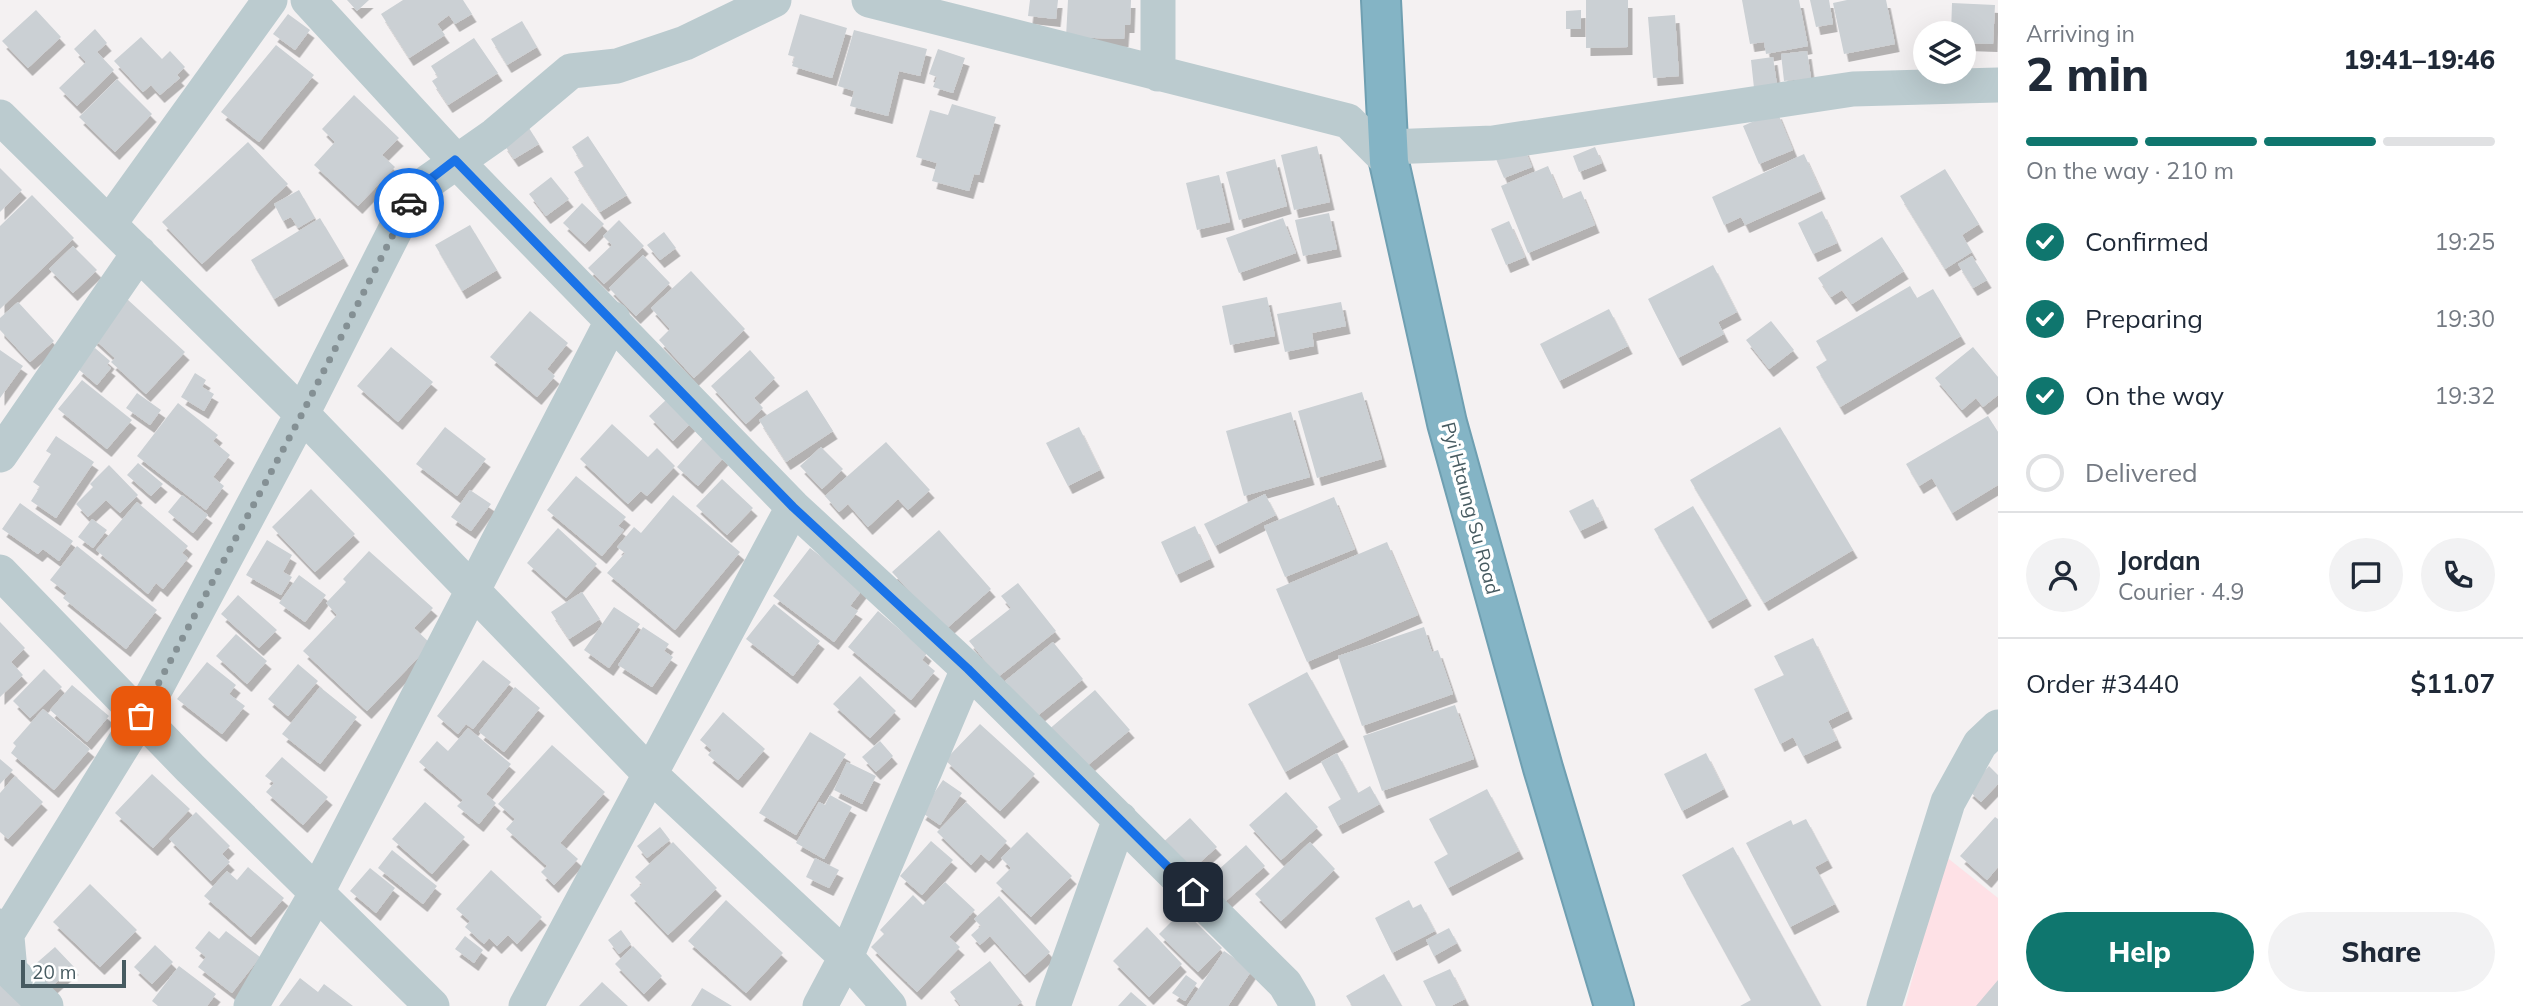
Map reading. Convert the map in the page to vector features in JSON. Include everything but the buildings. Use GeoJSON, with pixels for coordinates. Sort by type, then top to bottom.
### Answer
{"type":"FeatureCollection","features":[{"type":"Feature","properties":{"kind":"highway","name":"Pyi Htaung Su Road"},"geometry":{"type":"LineString","coordinates":[[1381,0],[1388,154],[1447,423],[1543,768],[1615,1006]]}},
{"type":"Feature","properties":{"kind":"street"},"geometry":{"type":"LineString","coordinates":[[109,224],[270,0]]}},
{"type":"Feature","properties":{"kind":"street"},"geometry":{"type":"LineString","coordinates":[[308,0],[455,160],[613,319],[793,507],[968,669],[1120,819],[1285,984],[1298,1006]]}},
{"type":"Feature","properties":{"kind":"street"},"geometry":{"type":"LineString","coordinates":[[46,1006],[10,971],[2,936],[141,716],[302,414],[415,191],[455,160],[495,135],[571,71],[617,66],[685,43],[774,0]]}},
{"type":"Feature","properties":{"kind":"street"},"geometry":{"type":"LineString","coordinates":[[869,0],[1348,121],[1388,154],[1493,143],[1853,89],[1998,85]]}},
{"type":"Feature","properties":{"kind":"street"},"geometry":{"type":"LineString","coordinates":[[1158,0],[1158,74]]}},
{"type":"Feature","properties":{"kind":"street"},"geometry":{"type":"LineString","coordinates":[[0,117],[302,414],[471,592],[651,775],[846,957],[889,1006]]}},
{"type":"Feature","properties":{"kind":"street"},"geometry":{"type":"LineString","coordinates":[[0,456],[139,253]]}},
{"type":"Feature","properties":{"kind":"street"},"geometry":{"type":"LineString","coordinates":[[251,1006],[316,894],[613,319]]}},
{"type":"Feature","properties":{"kind":"street"},"geometry":{"type":"LineString","coordinates":[[526,1006],[793,507]]}},
{"type":"Feature","properties":{"kind":"street"},"geometry":{"type":"LineString","coordinates":[[0,572],[316,894],[432,1006]]}},
{"type":"Feature","properties":{"kind":"street"},"geometry":{"type":"LineString","coordinates":[[820,1006],[846,957],[968,669]]}},
{"type":"Feature","properties":{"kind":"street"},"geometry":{"type":"LineString","coordinates":[[1884,1006],[1948,802],[1980,744],[1998,727]]}},
{"type":"Feature","properties":{"kind":"street"},"geometry":{"type":"LineString","coordinates":[[1053,1006],[1120,819]]}},
{"type":"Feature","properties":{"kind":"shaded area"},"geometry":{"type":"Polygon","coordinates":[[[1945,856],[1998,898],[1998,1006],[1905,1006],[1945,856]]]}},
{"type":"Feature","properties":{"kind":"way so far"},"geometry":{"type":"LineString","coordinates":[[141,716],[302,414],[409,203]]}},
{"type":"Feature","properties":{"kind":"route"},"geometry":{"type":"LineString","coordinates":[[409,203],[415,191],[455,160],[613,319],[793,507],[968,669],[1193,892]]}}]}
